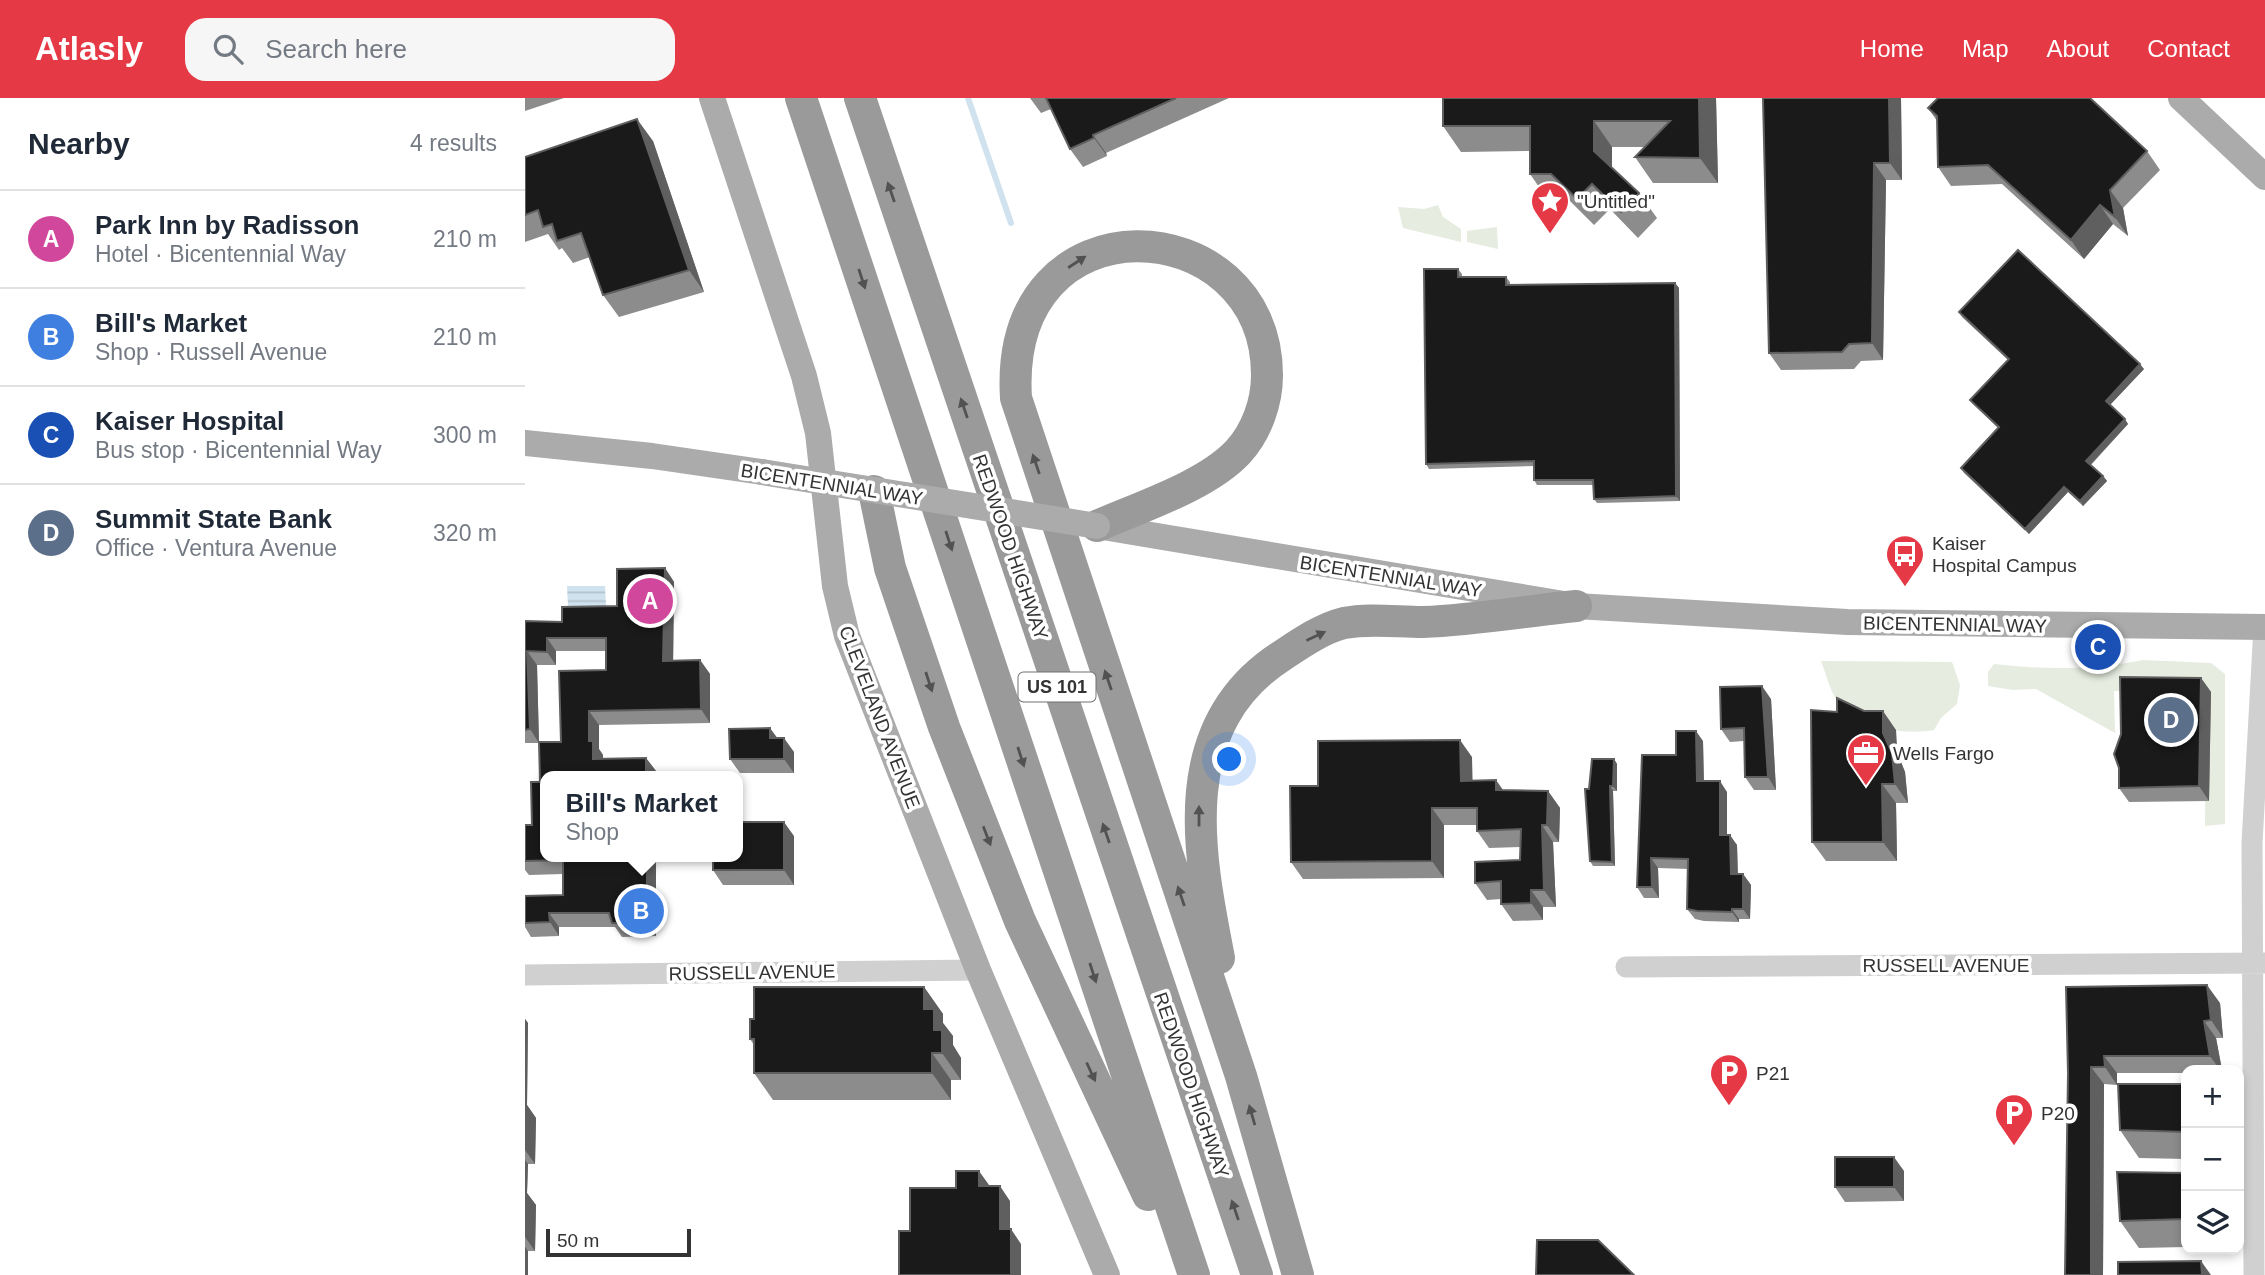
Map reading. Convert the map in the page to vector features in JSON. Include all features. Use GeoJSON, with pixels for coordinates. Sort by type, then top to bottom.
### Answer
{"type":"FeatureCollection","features":[{"type":"Feature","properties":{"kind":"highway","name":"US 101"},"geometry":{"type":"LineString","coordinates":[[801,98],[1194,1275]]}},
{"type":"Feature","properties":{"kind":"highway","name":"REDWOOD HIGHWAY"},"geometry":{"type":"LineString","coordinates":[[860,98],[1257,1275]]}},
{"type":"Feature","properties":{"kind":"highway"},"geometry":{"type":"LineString","coordinates":[[1097,526],[1212,474],[1238,452],[1256,426],[1266,396],[1265,339],[1251,313],[1232,287],[1208,267],[1182,252],[1151,246],[1116,246],[1086,256],[1059,274],[1037,300],[1020,330],[1013,365],[1016,398],[1241,1076],[1298,1275]]}},
{"type":"Feature","properties":{"kind":"highway"},"geometry":{"type":"LineString","coordinates":[[874,491],[890,568],[944,727],[1020,921],[1129,1152],[1181,1275]]}},
{"type":"Feature","properties":{"kind":"highway"},"geometry":{"type":"LineString","coordinates":[[1241,1076],[1199,839],[1199,802],[1206,763],[1216,733],[1232,706],[1251,680],[1273,661],[1304,641],[1343,624],[1424,622],[1576,606]]}},
{"type":"Feature","properties":{"kind":"main road","name":"CLEVELAND AVENUE"},"geometry":{"type":"LineString","coordinates":[[712,98],[804,376],[818,433],[835,586],[847,636],[978,970],[1107,1275]]}},
{"type":"Feature","properties":{"kind":"main road"},"geometry":{"type":"LineString","coordinates":[[2181,98],[2265,177]]}},
{"type":"Feature","properties":{"kind":"main road","name":"BICENTENNIAL WAY"},"geometry":{"type":"LineString","coordinates":[[525,443],[652,456],[762,472],[1576,606],[1847,622],[2265,627]]}},
{"type":"Feature","properties":{"kind":"street"},"geometry":{"type":"LineString","coordinates":[[2254,1275],[2259,963],[2252,844],[2265,627]]}},
{"type":"Feature","properties":{"kind":"street","name":"RUSSELL AVENUE"},"geometry":{"type":"LineString","coordinates":[[1626,967],[2259,963]]}},
{"type":"Feature","properties":{"kind":"street","name":"RUSSELL AVENUE"},"geometry":{"type":"LineString","coordinates":[[525,975],[978,970]]}},
{"type":"Feature","properties":{"kind":"shaded area"},"geometry":{"type":"Polygon","coordinates":[[[1438,205],[1443,217],[1461,229],[1461,242],[1403,228],[1398,207],[1424,209],[1438,205]]]}},
{"type":"Feature","properties":{"kind":"shaded area"},"geometry":{"type":"Polygon","coordinates":[[[1497,227],[1498,249],[1467,242],[1467,231],[1497,227]]]}},
{"type":"Feature","properties":{"kind":"shaded area"},"geometry":{"type":"Polygon","coordinates":[[[2143,660],[2211,663],[2225,674],[2225,824],[2205,826],[2206,690],[2114,691],[2115,733],[2036,689],[2013,690],[1988,686],[1988,672],[1994,664],[2069,668],[2143,660]]]}},
{"type":"Feature","properties":{"kind":"shaded area"},"geometry":{"type":"Polygon","coordinates":[[[1821,661],[1952,662],[1960,685],[1957,704],[1941,718],[1934,730],[1909,732],[1868,724],[1846,711],[1838,702],[1821,661]]]}},
{"type":"Feature","properties":{"kind":"water"},"geometry":{"type":"Polygon","coordinates":[[[567,586],[605,586],[606,606],[568,606],[567,586]]]}},
{"type":"Feature","properties":{"kind":"building"},"geometry":{"type":"Polygon","coordinates":[[[1046,98],[1176,98],[1093,135],[1094,138],[1070,149],[1046,98]]]}},
{"type":"Feature","properties":{"kind":"building"},"geometry":{"type":"Polygon","coordinates":[[[1443,98],[1699,98],[1700,158],[1635,157],[1670,121],[1594,121],[1594,151],[1639,193],[1621,212],[1592,184],[1577,199],[1551,174],[1530,174],[1530,126],[1443,126],[1443,98]]]}},
{"type":"Feature","properties":{"kind":"building"},"geometry":{"type":"Polygon","coordinates":[[[1763,98],[1889,98],[1890,163],[1874,163],[1872,343],[1849,344],[1842,352],[1769,353],[1763,98]]]}},
{"type":"Feature","properties":{"kind":"building"},"geometry":{"type":"Polygon","coordinates":[[[1938,98],[2090,98],[2147,151],[2110,190],[2115,217],[2100,205],[2071,240],[1988,165],[1938,167],[1937,116],[1928,108],[1938,98]]]}},
{"type":"Feature","properties":{"kind":"building"},"geometry":{"type":"Polygon","coordinates":[[[637,119],[689,270],[603,295],[581,233],[557,241],[552,224],[543,227],[538,210],[525,215],[525,157],[637,119]]]}},
{"type":"Feature","properties":{"kind":"building"},"geometry":{"type":"Polygon","coordinates":[[[2018,250],[2140,364],[2106,401],[2125,419],[2086,461],[2103,476],[2080,501],[2064,487],[2025,529],[1961,468],[1999,427],[1970,400],[2009,359],[1959,312],[2018,250]]]}},
{"type":"Feature","properties":{"kind":"building"},"geometry":{"type":"Polygon","coordinates":[[[1424,269],[1458,269],[1458,277],[1506,277],[1506,285],[1675,283],[1676,496],[1594,499],[1593,480],[1534,480],[1534,461],[1426,464],[1424,269]]]}},
{"type":"Feature","properties":{"kind":"building"},"geometry":{"type":"Polygon","coordinates":[[[665,568],[663,661],[700,660],[701,709],[589,711],[589,741],[593,741],[593,759],[646,758],[646,771],[540,771],[540,782],[539,742],[561,742],[559,671],[606,670],[606,638],[547,638],[547,652],[527,651],[530,729],[525,730],[525,621],[562,622],[562,607],[617,606],[617,569],[665,568]]]}},
{"type":"Feature","properties":{"kind":"building"},"geometry":{"type":"Polygon","coordinates":[[[2120,677],[2201,678],[2199,786],[2119,788],[2119,768],[2114,754],[2121,734],[2120,677]]]}},
{"type":"Feature","properties":{"kind":"building"},"geometry":{"type":"Polygon","coordinates":[[[1762,686],[1768,777],[1745,777],[1744,728],[1721,729],[1720,687],[1762,686]]]}},
{"type":"Feature","properties":{"kind":"building","name":"Wells Fargo"},"geometry":{"type":"Polygon","coordinates":[[[1837,698],[1864,711],[1883,711],[1883,733],[1892,753],[1895,784],[1882,784],[1883,842],[1812,842],[1811,710],[1837,712],[1837,698]]]}},
{"type":"Feature","properties":{"kind":"building"},"geometry":{"type":"Polygon","coordinates":[[[770,728],[770,738],[784,738],[784,759],[730,759],[729,729],[770,728]]]}},
{"type":"Feature","properties":{"kind":"building"},"geometry":{"type":"Polygon","coordinates":[[[1676,731],[1696,731],[1697,781],[1720,781],[1720,835],[1730,835],[1731,874],[1743,874],[1743,909],[1732,909],[1732,912],[1687,909],[1688,859],[1651,858],[1652,887],[1637,887],[1642,755],[1676,755],[1676,731]]]}},
{"type":"Feature","properties":{"kind":"building"},"geometry":{"type":"Polygon","coordinates":[[[1460,740],[1461,781],[1496,780],[1496,790],[1548,791],[1547,825],[1542,825],[1544,890],[1531,890],[1531,903],[1501,904],[1501,881],[1475,883],[1475,862],[1520,860],[1521,829],[1477,831],[1477,808],[1432,808],[1432,861],[1291,862],[1290,786],[1318,786],[1318,741],[1460,740]]]}},
{"type":"Feature","properties":{"kind":"building"},"geometry":{"type":"Polygon","coordinates":[[[1592,759],[1614,759],[1613,786],[1610,786],[1612,862],[1590,861],[1585,789],[1589,789],[1592,759]]]}},
{"type":"Feature","properties":{"kind":"building"},"geometry":{"type":"Polygon","coordinates":[[[531,782],[540,782],[540,861],[525,861],[525,825],[532,825],[531,782]]]}},
{"type":"Feature","properties":{"kind":"building"},"geometry":{"type":"Polygon","coordinates":[[[743,822],[784,822],[784,870],[713,870],[713,862],[743,862],[743,822]]]}},
{"type":"Feature","properties":{"kind":"building"},"geometry":{"type":"Polygon","coordinates":[[[563,862],[647,862],[647,923],[612,923],[609,913],[549,913],[550,922],[525,923],[525,896],[563,895],[563,862]]]}},
{"type":"Feature","properties":{"kind":"building"},"geometry":{"type":"Polygon","coordinates":[[[2207,985],[2211,1020],[2204,1021],[2210,1056],[2104,1056],[2105,1067],[2091,1067],[2091,1275],[2065,1275],[2068,1073],[2066,987],[2207,985]]]}},
{"type":"Feature","properties":{"kind":"building"},"geometry":{"type":"Polygon","coordinates":[[[754,987],[924,987],[924,1009],[934,1009],[934,1030],[942,1030],[942,1053],[932,1053],[932,1073],[754,1073],[754,1039],[750,1039],[750,1019],[754,1019],[754,987]]]}},
{"type":"Feature","properties":{"kind":"building"},"geometry":{"type":"Polygon","coordinates":[[[2118,1084],[2181,1084],[2181,1132],[2120,1130],[2118,1084]]]}},
{"type":"Feature","properties":{"kind":"building"},"geometry":{"type":"Polygon","coordinates":[[[1835,1157],[1894,1157],[1894,1187],[1835,1187],[1835,1157]]]}},
{"type":"Feature","properties":{"kind":"building"},"geometry":{"type":"Polygon","coordinates":[[[956,1171],[979,1171],[979,1186],[1000,1186],[1000,1229],[1011,1229],[1011,1275],[899,1275],[899,1231],[910,1231],[910,1188],[956,1188],[956,1171]]]}},
{"type":"Feature","properties":{"kind":"building"},"geometry":{"type":"Polygon","coordinates":[[[2117,1172],[2181,1173],[2181,1219],[2120,1221],[2117,1172]]]}},
{"type":"Feature","properties":{"kind":"building"},"geometry":{"type":"Polygon","coordinates":[[[1537,1240],[1598,1240],[1634,1275],[1536,1275],[1537,1240]]]}},
{"type":"Feature","properties":{"kind":"building"},"geometry":{"type":"Polygon","coordinates":[[[2201,1261],[2202,1275],[2118,1275],[2118,1262],[2201,1261]]]}},
{"type":"Feature","properties":{"kind":"waterway"},"geometry":{"type":"LineString","coordinates":[[968,98],[1011,223]]}},
{"type":"Feature","properties":{"kind":"place","name":"\"Untitled\""},"geometry":{"type":"Point","coordinates":[1550,235]}},
{"type":"Feature","properties":{"kind":"place","name":"Kaiser Hospital Campus"},"geometry":{"type":"Point","coordinates":[1905,588]}},
{"type":"Feature","properties":{"kind":"place","name":"Park Inn by Radisson"},"geometry":{"type":"Point","coordinates":[650,601]}},
{"type":"Feature","properties":{"kind":"place","name":"Kaiser Hospital"},"geometry":{"type":"Point","coordinates":[2098,647]}},
{"type":"Feature","properties":{"kind":"place","name":"Summit State Bank"},"geometry":{"type":"Point","coordinates":[2171,720]}},
{"type":"Feature","properties":{"kind":"place","name":"Wells Fargo"},"geometry":{"type":"Point","coordinates":[1866,787]}},
{"type":"Feature","properties":{"kind":"place","name":"Bill's Market"},"geometry":{"type":"Point","coordinates":[641,911]}},
{"type":"Feature","properties":{"kind":"place","name":"P21"},"geometry":{"type":"Point","coordinates":[1729,1107]}},
{"type":"Feature","properties":{"kind":"place","name":"P20"},"geometry":{"type":"Point","coordinates":[2014,1147]}}]}
